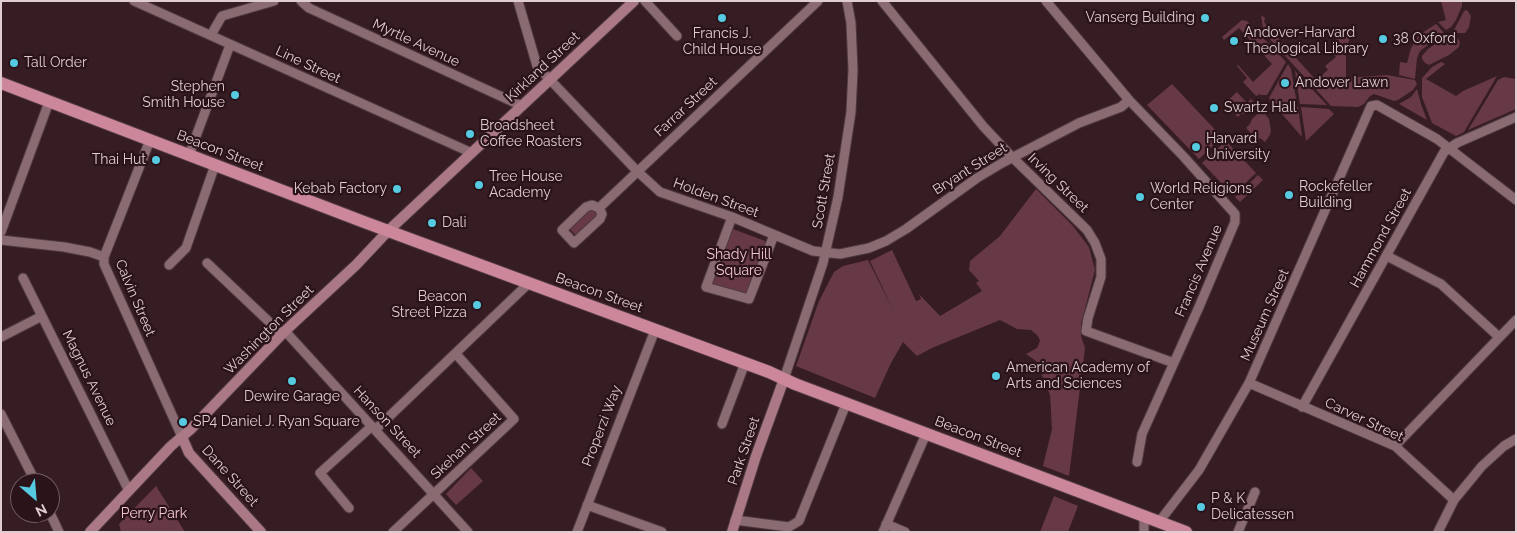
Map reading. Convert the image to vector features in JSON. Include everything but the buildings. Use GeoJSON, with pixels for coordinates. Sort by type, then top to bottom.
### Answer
{"type":"FeatureCollection","features":[{"type":"Feature","properties":{"kind":"main road","name":"Kirkland Street"},"geometry":{"type":"LineString","coordinates":[[472,153],[634,1]]}},
{"type":"Feature","properties":{"kind":"main road","name":"Beacon Street"},"geometry":{"type":"LineString","coordinates":[[1,83],[388,231],[745,363],[846,404],[1186,532]]}},
{"type":"Feature","properties":{"kind":"main road","name":"Washington Street"},"geometry":{"type":"LineString","coordinates":[[90,532],[284,333],[356,265],[388,231],[472,153]]}},
{"type":"Feature","properties":{"kind":"main road","name":"Park Street"},"geometry":{"type":"LineString","coordinates":[[732,532],[756,456],[784,379]]}},
{"type":"Feature","properties":{"kind":"main road","name":"Dane Street"},"geometry":{"type":"LineString","coordinates":[[182,437],[190,452],[261,532]]}},
{"type":"Feature","properties":{"kind":"street"},"geometry":{"type":"LineString","coordinates":[[211,35],[222,16],[274,1]]}},
{"type":"Feature","properties":{"kind":"street","name":"Myrtle Avenue"},"geometry":{"type":"LineString","coordinates":[[301,1],[309,8],[522,106]]}},
{"type":"Feature","properties":{"kind":"street","name":"Holden Street"},"geometry":{"type":"LineString","coordinates":[[518,1],[537,66],[637,171],[660,192],[732,217],[813,251],[825,252]]}},
{"type":"Feature","properties":{"kind":"street"},"geometry":{"type":"LineString","coordinates":[[645,1],[677,36]]}},
{"type":"Feature","properties":{"kind":"street","name":"Farrar Street"},"geometry":{"type":"LineString","coordinates":[[599,208],[818,1]]}},
{"type":"Feature","properties":{"kind":"street","name":"Scott Street"},"geometry":{"type":"LineString","coordinates":[[784,379],[825,252],[838,197],[851,112],[853,70],[851,23],[846,1]]}},
{"type":"Feature","properties":{"kind":"street","name":"Irving Street"},"geometry":{"type":"LineString","coordinates":[[882,1],[983,126],[1086,230],[1095,242],[1100,259],[1101,277],[1088,318],[1086,331],[1174,363]]}},
{"type":"Feature","properties":{"kind":"street","name":"Francis Avenue"},"geometry":{"type":"LineString","coordinates":[[1046,1],[1129,100],[1235,214],[1232,230],[1142,434],[1137,462]]}},
{"type":"Feature","properties":{"kind":"street","name":"Line Street"},"geometry":{"type":"LineString","coordinates":[[136,2],[472,153]]}},
{"type":"Feature","properties":{"kind":"street"},"geometry":{"type":"LineString","coordinates":[[189,155],[230,45]]}},
{"type":"Feature","properties":{"kind":"street","name":"Bryant Street"},"geometry":{"type":"LineString","coordinates":[[825,252],[840,254],[869,248],[886,242],[977,178],[1012,157],[1079,123],[1121,107],[1129,100]]}},
{"type":"Feature","properties":{"kind":"street"},"geometry":{"type":"LineString","coordinates":[[1,232],[49,102]]}},
{"type":"Feature","properties":{"kind":"street","name":"Museum Street"},"geometry":{"type":"LineString","coordinates":[[1159,522],[1199,470],[1250,383],[1371,106],[1377,105],[1450,148]]}},
{"type":"Feature","properties":{"kind":"street","name":"Hammond Street"},"geometry":{"type":"LineString","coordinates":[[1302,407],[1444,153],[1464,140],[1516,117]]}},
{"type":"Feature","properties":{"kind":"street","name":"Calvin Street"},"geometry":{"type":"LineString","coordinates":[[150,140],[104,257],[104,264],[182,437]]}},
{"type":"Feature","properties":{"kind":"street"},"geometry":{"type":"LineString","coordinates":[[1450,148],[1516,200]]}},
{"type":"Feature","properties":{"kind":"street"},"geometry":{"type":"LineString","coordinates":[[169,265],[186,248],[215,165]]}},
{"type":"Feature","properties":{"kind":"street"},"geometry":{"type":"LineString","coordinates":[[592,205],[599,208],[602,214],[600,219],[574,243],[562,230],[586,207],[592,205]]}},
{"type":"Feature","properties":{"kind":"street"},"geometry":{"type":"LineString","coordinates":[[732,217],[706,287],[748,299],[774,235]]}},
{"type":"Feature","properties":{"kind":"street"},"geometry":{"type":"LineString","coordinates":[[1,240],[64,247],[104,257]]}},
{"type":"Feature","properties":{"kind":"street"},"geometry":{"type":"LineString","coordinates":[[1386,256],[1442,284],[1499,337]]}},
{"type":"Feature","properties":{"kind":"street","name":"Hanson Street"},"geometry":{"type":"LineString","coordinates":[[207,263],[284,333],[374,428],[468,532]]}},
{"type":"Feature","properties":{"kind":"street","name":"Magnus Avenue"},"geometry":{"type":"LineString","coordinates":[[23,278],[129,490]]}},
{"type":"Feature","properties":{"kind":"street"},"geometry":{"type":"LineString","coordinates":[[349,508],[320,473],[374,428],[456,354],[529,283]]}},
{"type":"Feature","properties":{"kind":"street"},"geometry":{"type":"LineString","coordinates":[[1,338],[42,316]]}},
{"type":"Feature","properties":{"kind":"street"},"geometry":{"type":"LineString","coordinates":[[1395,446],[1516,320]]}},
{"type":"Feature","properties":{"kind":"street","name":"Properzi Way"},"geometry":{"type":"LineString","coordinates":[[577,532],[655,330]]}},
{"type":"Feature","properties":{"kind":"street","name":"Skehan Street"},"geometry":{"type":"LineString","coordinates":[[393,532],[514,419],[456,354]]}},
{"type":"Feature","properties":{"kind":"street"},"geometry":{"type":"LineString","coordinates":[[722,424],[745,363]]}},
{"type":"Feature","properties":{"kind":"street","name":"Carver Street"},"geometry":{"type":"LineString","coordinates":[[1250,383],[1395,446],[1454,500]]}},
{"type":"Feature","properties":{"kind":"street"},"geometry":{"type":"LineString","coordinates":[[735,520],[789,527],[796,524],[805,510],[846,404]]}},
{"type":"Feature","properties":{"kind":"street"},"geometry":{"type":"LineString","coordinates":[[1,414],[31,473]]}},
{"type":"Feature","properties":{"kind":"street"},"geometry":{"type":"LineString","coordinates":[[905,532],[884,528],[926,434]]}},
{"type":"Feature","properties":{"kind":"street"},"geometry":{"type":"LineString","coordinates":[[1438,532],[1454,500],[1482,466],[1504,446],[1516,439]]}},
{"type":"Feature","properties":{"kind":"street"},"geometry":{"type":"LineString","coordinates":[[1238,532],[1255,492]]}},
{"type":"Feature","properties":{"kind":"street"},"geometry":{"type":"LineString","coordinates":[[587,505],[662,532]]}},
{"type":"Feature","properties":{"kind":"street"},"geometry":{"type":"LineString","coordinates":[[1144,516],[1144,532]]}},
{"type":"Feature","properties":{"kind":"green space"},"geometry":{"type":"Polygon","coordinates":[[[1441,1],[1462,1],[1462,6],[1456,20],[1446,30],[1438,22],[1446,20],[1441,1]]]}},
{"type":"Feature","properties":{"kind":"green space"},"geometry":{"type":"Polygon","coordinates":[[[1467,10],[1471,16],[1469,27],[1465,33],[1456,33],[1454,30],[1464,11],[1467,10]]]}},
{"type":"Feature","properties":{"kind":"green space"},"geometry":{"type":"Polygon","coordinates":[[[1261,15],[1265,18],[1264,22],[1267,26],[1316,80],[1328,70],[1325,66],[1336,57],[1333,54],[1342,46],[1334,37],[1346,27],[1351,33],[1346,53],[1346,78],[1387,75],[1415,80],[1417,84],[1413,90],[1398,100],[1394,101],[1374,94],[1358,107],[1331,106],[1267,36],[1263,28],[1261,15]]]}},
{"type":"Feature","properties":{"kind":"green space"},"geometry":{"type":"Polygon","coordinates":[[[1242,20],[1247,21],[1286,62],[1267,95],[1260,94],[1256,96],[1243,82],[1247,78],[1237,66],[1253,82],[1272,64],[1239,28],[1224,40],[1222,37],[1242,20]]]}},
{"type":"Feature","properties":{"kind":"green space"},"geometry":{"type":"Polygon","coordinates":[[[1436,24],[1444,33],[1420,51],[1417,58],[1415,79],[1399,75],[1400,62],[1407,63],[1411,48],[1419,35],[1436,24]]]}},
{"type":"Feature","properties":{"kind":"green space"},"geometry":{"type":"Polygon","coordinates":[[[1448,35],[1454,35],[1458,39],[1460,42],[1459,47],[1449,55],[1429,65],[1425,63],[1422,56],[1428,49],[1448,35]]]}},
{"type":"Feature","properties":{"kind":"green space"},"geometry":{"type":"Polygon","coordinates":[[[1441,62],[1445,64],[1426,79],[1456,96],[1497,76],[1464,132],[1456,136],[1432,123],[1422,97],[1422,78],[1432,67],[1441,62]]]}},
{"type":"Feature","properties":{"kind":"green space","name":"Andover Lawn"},"geometry":{"type":"Polygon","coordinates":[[[1288,64],[1291,69],[1297,104],[1273,105],[1269,98],[1288,64]]]}},
{"type":"Feature","properties":{"kind":"green space","name":"Andover Lawn"},"geometry":{"type":"Polygon","coordinates":[[[1295,71],[1327,105],[1300,104],[1295,71]]]}},
{"type":"Feature","properties":{"kind":"green space"},"geometry":{"type":"Polygon","coordinates":[[[1504,77],[1516,79],[1516,109],[1468,130],[1498,80],[1504,77]]]}},
{"type":"Feature","properties":{"kind":"green space"},"geometry":{"type":"Polygon","coordinates":[[[1172,84],[1222,137],[1199,159],[1147,105],[1172,84]]]}},
{"type":"Feature","properties":{"kind":"green space"},"geometry":{"type":"Polygon","coordinates":[[[1417,89],[1427,120],[1399,104],[1411,97],[1417,89]]]}},
{"type":"Feature","properties":{"kind":"green space"},"geometry":{"type":"Polygon","coordinates":[[[1237,92],[1247,103],[1251,99],[1256,104],[1246,114],[1241,114],[1238,117],[1227,107],[1230,105],[1227,101],[1237,92]]]}},
{"type":"Feature","properties":{"kind":"green space","name":"Andover Lawn"},"geometry":{"type":"Polygon","coordinates":[[[1276,107],[1298,107],[1302,137],[1276,107]]]}},
{"type":"Feature","properties":{"kind":"green space","name":"Andover Lawn"},"geometry":{"type":"Polygon","coordinates":[[[1301,107],[1329,109],[1334,114],[1306,141],[1301,107]]]}},
{"type":"Feature","properties":{"kind":"green space"},"geometry":{"type":"Polygon","coordinates":[[[1262,110],[1269,119],[1271,131],[1265,142],[1260,138],[1257,140],[1246,128],[1262,110]]]}},
{"type":"Feature","properties":{"kind":"green space"},"geometry":{"type":"Polygon","coordinates":[[[1226,141],[1256,173],[1233,195],[1202,163],[1226,141]]]}},
{"type":"Feature","properties":{"kind":"green space"},"geometry":{"type":"Polygon","coordinates":[[[1258,175],[1263,180],[1240,202],[1235,197],[1258,175]]]}},
{"type":"Feature","properties":{"kind":"green space"},"geometry":{"type":"Polygon","coordinates":[[[1036,189],[1073,226],[1089,247],[1095,270],[1081,324],[1081,336],[1085,348],[1069,476],[1043,466],[1052,429],[1050,395],[1036,361],[1026,354],[1037,348],[1040,341],[1038,336],[1031,330],[1017,329],[1000,320],[917,356],[903,342],[875,398],[796,366],[819,301],[834,272],[843,266],[868,260],[894,312],[870,261],[892,250],[916,301],[921,299],[919,294],[940,316],[982,291],[976,283],[979,281],[969,270],[970,261],[1000,236],[1036,189]]]}},
{"type":"Feature","properties":{"kind":"green space"},"geometry":{"type":"Polygon","coordinates":[[[590,209],[597,211],[599,216],[577,237],[569,228],[590,209]]]}},
{"type":"Feature","properties":{"kind":"green space","name":"Shady Hill Square"},"geometry":{"type":"Polygon","coordinates":[[[730,228],[768,242],[747,298],[709,284],[730,228]]]}},
{"type":"Feature","properties":{"kind":"green space"},"geometry":{"type":"Polygon","coordinates":[[[471,468],[483,481],[456,505],[446,494],[471,468]]]}},
{"type":"Feature","properties":{"kind":"green space","name":"Perry Park"},"geometry":{"type":"Polygon","coordinates":[[[156,486],[185,532],[121,532],[119,524],[156,486]]]}},
{"type":"Feature","properties":{"kind":"green space"},"geometry":{"type":"Polygon","coordinates":[[[1054,496],[1078,506],[1068,532],[1040,532],[1054,496]]]}},
{"type":"Feature","properties":{"kind":"place","name":"Francis J. Child House"},"geometry":{"type":"Point","coordinates":[722,18]}},
{"type":"Feature","properties":{"kind":"place","name":"Vanserg Building"},"geometry":{"type":"Point","coordinates":[1205,18]}},
{"type":"Feature","properties":{"kind":"place","name":"38 Oxford"},"geometry":{"type":"Point","coordinates":[1383,39]}},
{"type":"Feature","properties":{"kind":"place","name":"Andover-Harvard Theological Library"},"geometry":{"type":"Point","coordinates":[1234,41]}},
{"type":"Feature","properties":{"kind":"place","name":"Tall Order"},"geometry":{"type":"Point","coordinates":[14,63]}},
{"type":"Feature","properties":{"kind":"place","name":"Andover Lawn"},"geometry":{"type":"Point","coordinates":[1285,83]}},
{"type":"Feature","properties":{"kind":"place","name":"Stephen Smith House"},"geometry":{"type":"Point","coordinates":[235,95]}},
{"type":"Feature","properties":{"kind":"place","name":"Swartz Hall"},"geometry":{"type":"Point","coordinates":[1214,108]}},
{"type":"Feature","properties":{"kind":"place","name":"Broadsheet Coffee Roasters"},"geometry":{"type":"Point","coordinates":[470,134]}},
{"type":"Feature","properties":{"kind":"place","name":"Harvard University"},"geometry":{"type":"Point","coordinates":[1196,147]}},
{"type":"Feature","properties":{"kind":"place","name":"Thai Hut"},"geometry":{"type":"Point","coordinates":[156,160]}},
{"type":"Feature","properties":{"kind":"place","name":"Tree House Academy"},"geometry":{"type":"Point","coordinates":[479,185]}},
{"type":"Feature","properties":{"kind":"place","name":"Kebab Factory"},"geometry":{"type":"Point","coordinates":[397,189]}},
{"type":"Feature","properties":{"kind":"place","name":"Rockefeller Building"},"geometry":{"type":"Point","coordinates":[1289,195]}},
{"type":"Feature","properties":{"kind":"place","name":"World Religions Center"},"geometry":{"type":"Point","coordinates":[1140,197]}},
{"type":"Feature","properties":{"kind":"place","name":"Dali"},"geometry":{"type":"Point","coordinates":[432,223]}},
{"type":"Feature","properties":{"kind":"place","name":"Beacon Street Pizza"},"geometry":{"type":"Point","coordinates":[477,305]}},
{"type":"Feature","properties":{"kind":"place","name":"American Academy of Arts and Sciences"},"geometry":{"type":"Point","coordinates":[996,376]}},
{"type":"Feature","properties":{"kind":"place","name":"Dewire Garage"},"geometry":{"type":"Point","coordinates":[292,381]}},
{"type":"Feature","properties":{"kind":"place","name":"SP4 Daniel J. Ryan Square"},"geometry":{"type":"Point","coordinates":[183,422]}},
{"type":"Feature","properties":{"kind":"place","name":"P & K Delicatessen"},"geometry":{"type":"Point","coordinates":[1201,507]}}]}
